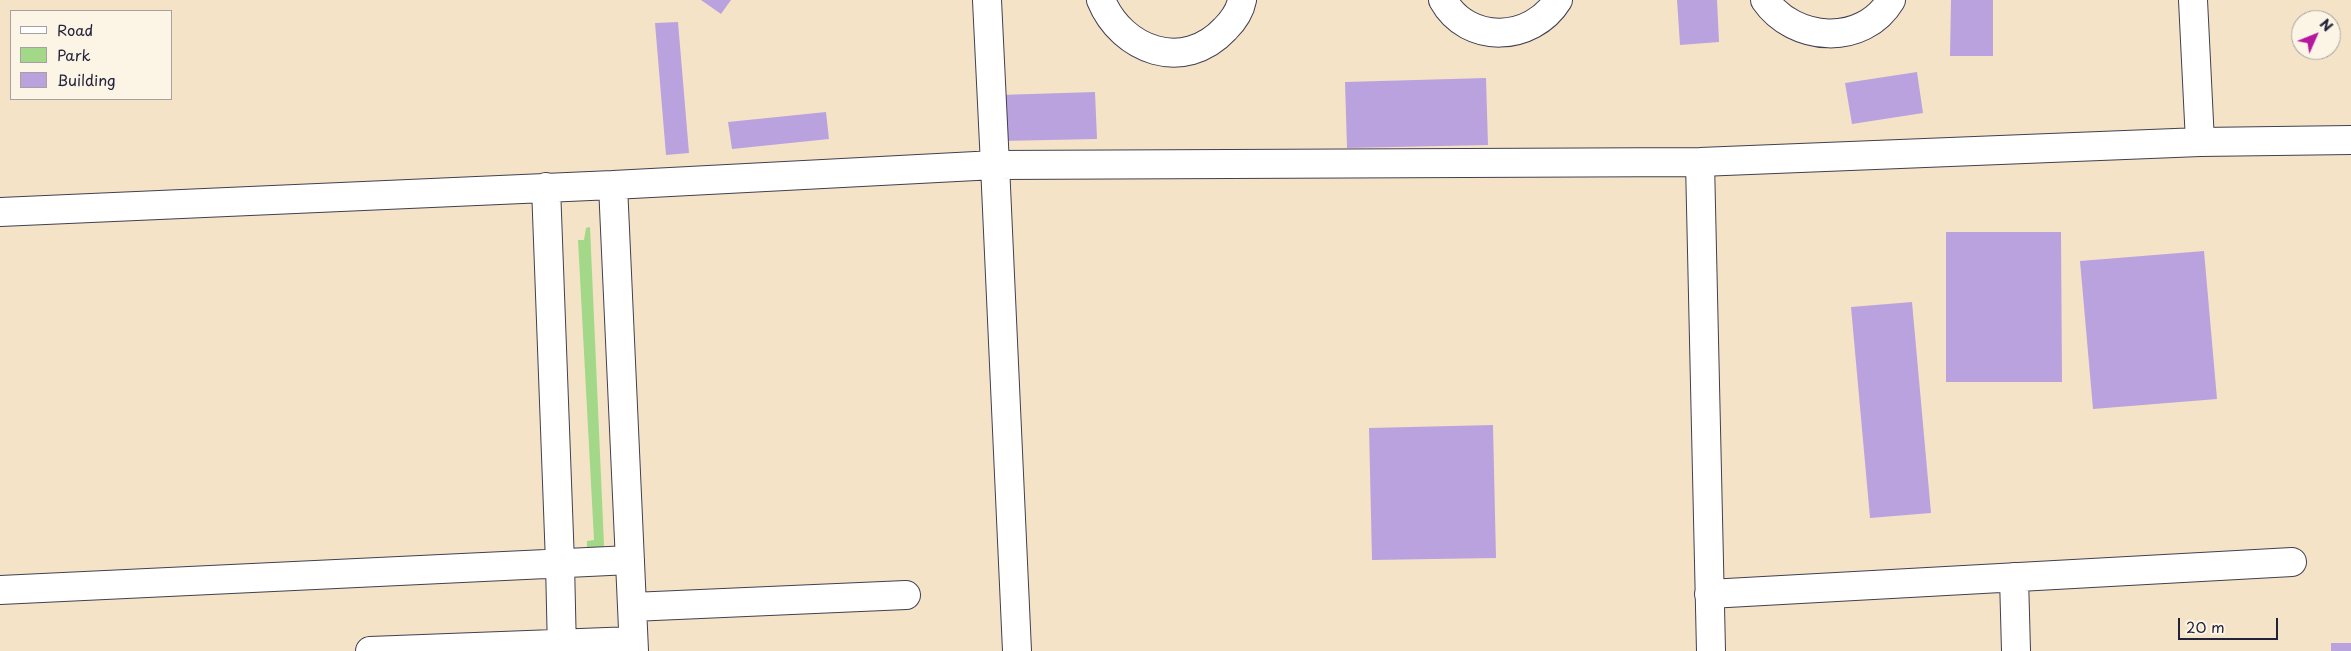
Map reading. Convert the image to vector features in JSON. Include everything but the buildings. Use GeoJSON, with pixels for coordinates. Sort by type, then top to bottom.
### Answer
{"type":"FeatureCollection","features":[{"type":"Feature","properties":{"kind":"street"},"geometry":{"type":"LineString","coordinates":[[987,0],[1017,651]]}},
{"type":"Feature","properties":{"kind":"street"},"geometry":{"type":"LineString","coordinates":[[1101,0],[1108,16],[1120,31],[1134,42],[1151,49],[1169,52],[1186,51],[1204,45],[1219,36],[1232,22],[1242,0]]}},
{"type":"Feature","properties":{"kind":"street"},"geometry":{"type":"LineString","coordinates":[[1443,0],[1458,18],[1473,28],[1490,33],[1508,33],[1525,29],[1540,21],[1558,0]]}},
{"type":"Feature","properties":{"kind":"street"},"geometry":{"type":"LineString","coordinates":[[1765,0],[1786,21],[1803,30],[1822,34],[1842,33],[1860,28],[1876,17],[1891,0]]}},
{"type":"Feature","properties":{"kind":"street"},"geometry":{"type":"LineString","coordinates":[[2193,0],[2200,142]]}},
{"type":"Feature","properties":{"kind":"street"},"geometry":{"type":"LineString","coordinates":[[0,212],[613,185],[995,165],[1700,162],[2200,142],[2351,140]]}},
{"type":"Feature","properties":{"kind":"street"},"geometry":{"type":"LineString","coordinates":[[1700,162],[1711,651]]}},
{"type":"Feature","properties":{"kind":"street"},"geometry":{"type":"LineString","coordinates":[[370,651],[633,646],[613,185]]}},
{"type":"Feature","properties":{"kind":"street"},"geometry":{"type":"LineString","coordinates":[[546,188],[560,563],[561,647]]}},
{"type":"Feature","properties":{"kind":"street"},"geometry":{"type":"LineString","coordinates":[[0,590],[630,560]]}},
{"type":"Feature","properties":{"kind":"street"},"geometry":{"type":"LineString","coordinates":[[1709,594],[2292,562]]}},
{"type":"Feature","properties":{"kind":"street"},"geometry":{"type":"LineString","coordinates":[[2014,577],[2016,651]]}},
{"type":"Feature","properties":{"kind":"street"},"geometry":{"type":"LineString","coordinates":[[632,607],[906,595]]}},
{"type":"Feature","properties":{"kind":"green space"},"geometry":{"type":"Polygon","coordinates":[[[590,227],[604,545],[602,551],[587,552],[587,541],[594,540],[578,240],[584,240],[586,228],[590,227]]]}}]}
